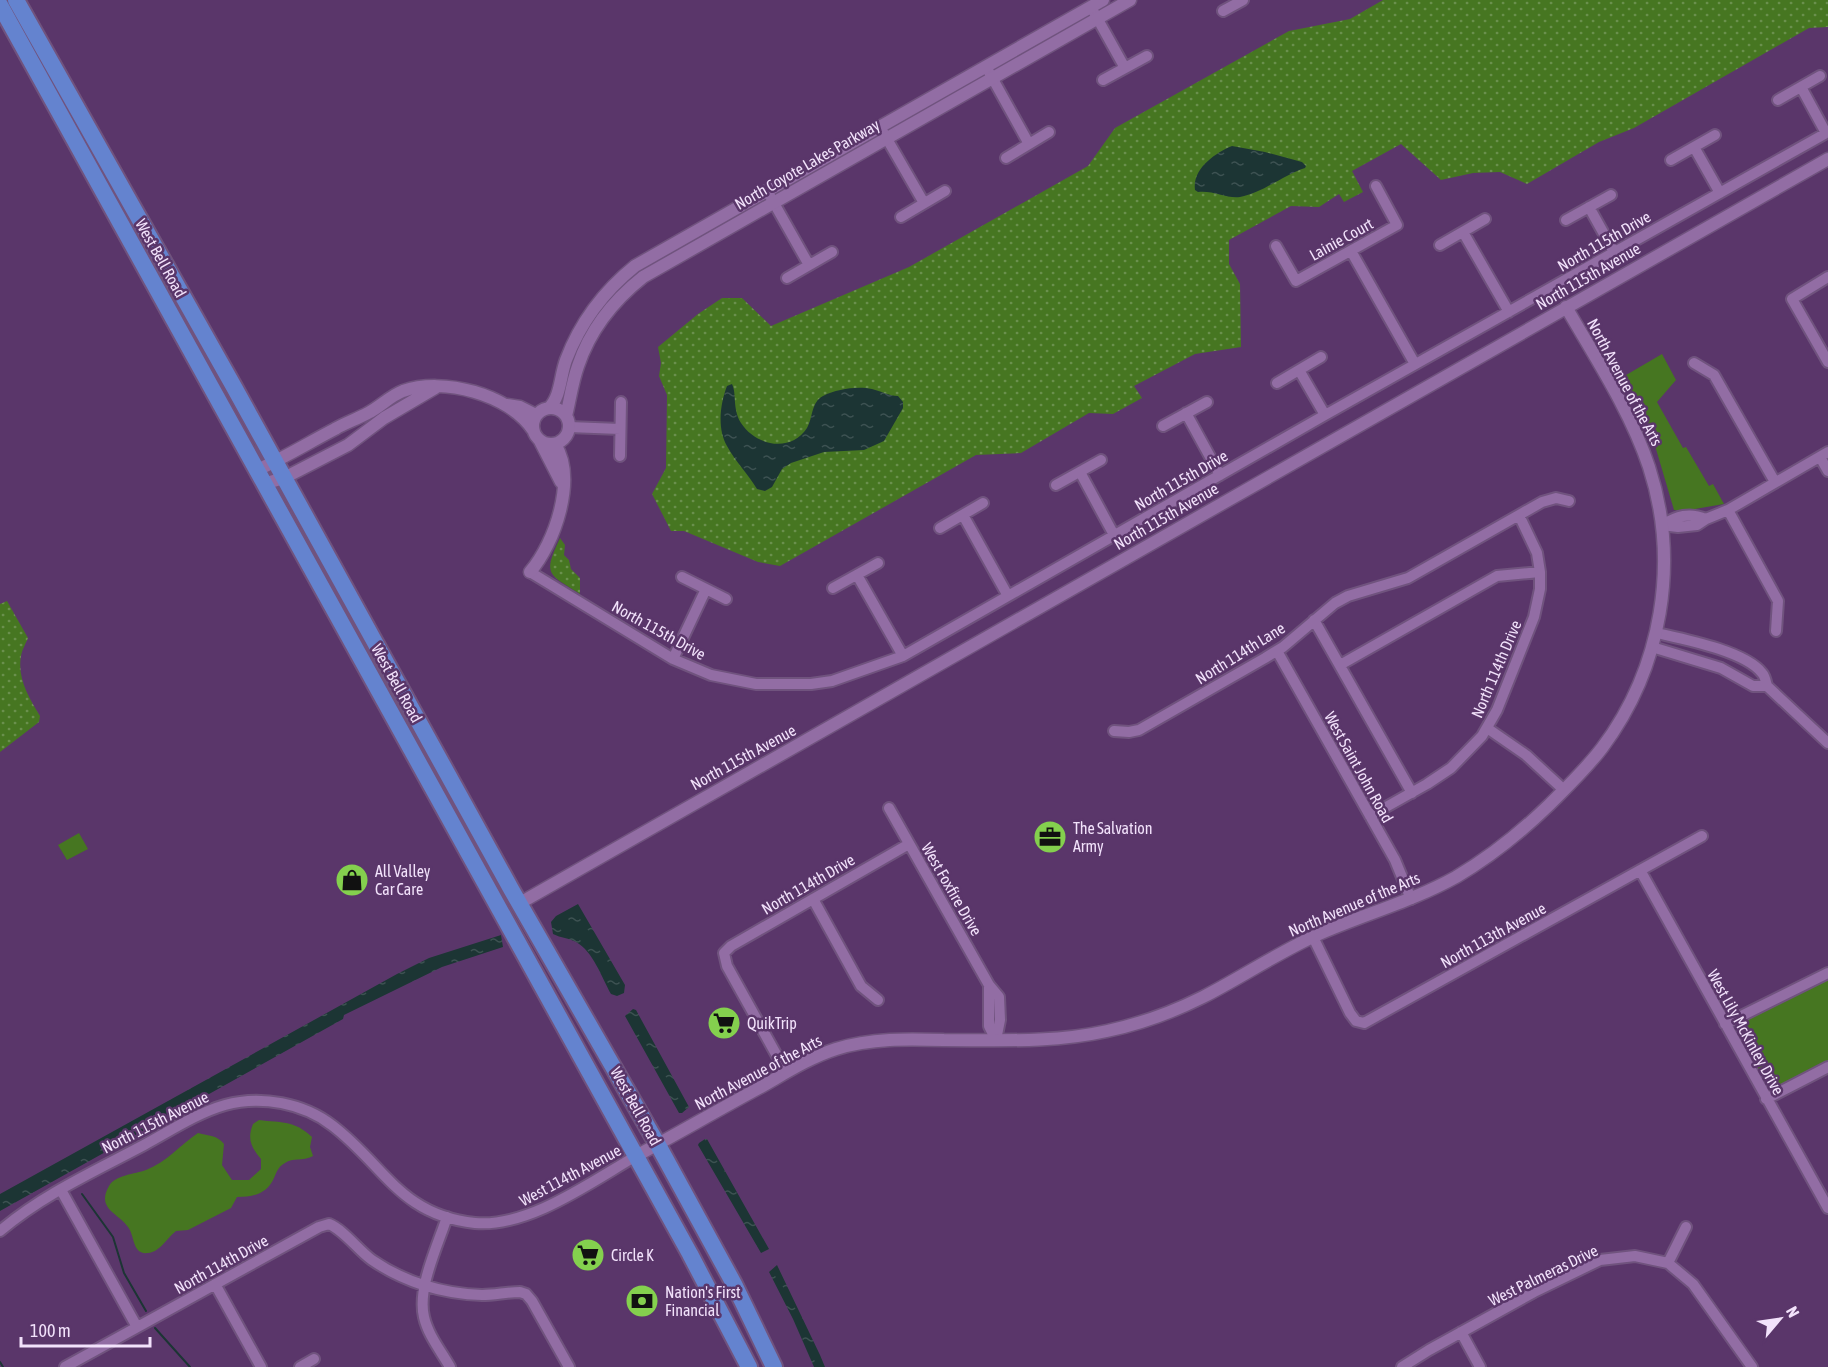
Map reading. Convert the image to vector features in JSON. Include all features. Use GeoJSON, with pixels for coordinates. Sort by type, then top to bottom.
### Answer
{"type":"FeatureCollection","features":[{"type":"Feature","properties":{"kind":"main road","name":"West Bell Road"},"geometry":{"type":"LineString","coordinates":[[16,0],[159,253],[448,776],[658,1144],[751,1316],[774,1367]]}},
{"type":"Feature","properties":{"kind":"main road","name":"West Bell Road"},"geometry":{"type":"LineString","coordinates":[[0,5],[636,1156],[749,1367]]}},
{"type":"Feature","properties":{"kind":"main road"},"geometry":{"type":"LineString","coordinates":[[323,589],[345,611],[374,662],[387,665]]}},
{"type":"Feature","properties":{"kind":"main road"},"geometry":{"type":"LineString","coordinates":[[386,704],[394,704],[403,710],[431,762],[448,776]]}},
{"type":"Feature","properties":{"kind":"main road"},"geometry":{"type":"LineString","coordinates":[[438,800],[457,812],[504,898],[520,903]]}},
{"type":"Feature","properties":{"kind":"street","name":"North Coyote Lakes Parkway"},"geometry":{"type":"LineString","coordinates":[[1094,13],[1103,0]]}},
{"type":"Feature","properties":{"kind":"street","name":"North Coyote Lakes Parkway"},"geometry":{"type":"LineString","coordinates":[[567,422],[578,367],[597,327],[621,297],[655,269],[880,126],[989,72],[1094,13],[1130,0]]}},
{"type":"Feature","properties":{"kind":"street"},"geometry":{"type":"LineString","coordinates":[[1224,11],[1244,0]]}},
{"type":"Feature","properties":{"kind":"street"},"geometry":{"type":"LineString","coordinates":[[1094,13],[1125,68]]}},
{"type":"Feature","properties":{"kind":"street"},"geometry":{"type":"LineString","coordinates":[[1103,80],[1147,56]]}},
{"type":"Feature","properties":{"kind":"street","name":"North Coyote Lakes Parkway"},"geometry":{"type":"LineString","coordinates":[[549,408],[557,400],[566,363],[586,320],[612,287],[648,258],[887,138],[989,72]]}},
{"type":"Feature","properties":{"kind":"street"},"geometry":{"type":"LineString","coordinates":[[989,72],[1029,144]]}},
{"type":"Feature","properties":{"kind":"street"},"geometry":{"type":"LineString","coordinates":[[1778,100],[1820,76]]}},
{"type":"Feature","properties":{"kind":"street"},"geometry":{"type":"LineString","coordinates":[[1801,87],[1827,132]]}},
{"type":"Feature","properties":{"kind":"street"},"geometry":{"type":"LineString","coordinates":[[880,126],[924,203]]}},
{"type":"Feature","properties":{"kind":"street"},"geometry":{"type":"LineString","coordinates":[[1006,158],[1049,132]]}},
{"type":"Feature","properties":{"kind":"street","name":"North 115th Drive"},"geometry":{"type":"LineString","coordinates":[[530,572],[673,659],[711,675],[756,684],[794,685],[832,681],[903,656],[1827,132]]}},
{"type":"Feature","properties":{"kind":"street"},"geometry":{"type":"LineString","coordinates":[[1671,160],[1715,135]]}},
{"type":"Feature","properties":{"kind":"street"},"geometry":{"type":"LineString","coordinates":[[1695,147],[1720,193]]}},
{"type":"Feature","properties":{"kind":"street","name":"North 115th Avenue"},"geometry":{"type":"LineString","coordinates":[[520,903],[1828,159]]}},
{"type":"Feature","properties":{"kind":"street","name":"Lainie Court"},"geometry":{"type":"LineString","coordinates":[[1276,246],[1296,281],[1397,225],[1376,186]]}},
{"type":"Feature","properties":{"kind":"street"},"geometry":{"type":"LineString","coordinates":[[901,216],[945,191]]}},
{"type":"Feature","properties":{"kind":"street"},"geometry":{"type":"LineString","coordinates":[[1566,219],[1611,195]]}},
{"type":"Feature","properties":{"kind":"street"},"geometry":{"type":"LineString","coordinates":[[770,196],[809,265]]}},
{"type":"Feature","properties":{"kind":"street"},"geometry":{"type":"LineString","coordinates":[[1589,207],[1614,252]]}},
{"type":"Feature","properties":{"kind":"street"},"geometry":{"type":"LineString","coordinates":[[1440,245],[1485,219]]}},
{"type":"Feature","properties":{"kind":"street"},"geometry":{"type":"LineString","coordinates":[[1463,232],[1509,312]]}},
{"type":"Feature","properties":{"kind":"street"},"geometry":{"type":"LineString","coordinates":[[1351,251],[1415,364]]}},
{"type":"Feature","properties":{"kind":"street"},"geometry":{"type":"LineString","coordinates":[[786,278],[832,252]]}},
{"type":"Feature","properties":{"kind":"street"},"geometry":{"type":"LineString","coordinates":[[1828,277],[1792,299],[1828,362]]}},
{"type":"Feature","properties":{"kind":"street","name":"North Avenue of the Arts"},"geometry":{"type":"LineString","coordinates":[[636,1156],[786,1072],[834,1050],[868,1042],[890,1040],[1042,1040],[1082,1036],[1150,1019],[1201,998],[1313,937],[1411,899],[1456,877],[1492,854],[1517,834],[1564,790],[1600,751],[1618,724],[1641,680],[1657,633],[1664,574],[1662,525],[1655,488],[1645,455],[1626,414],[1566,307]]}},
{"type":"Feature","properties":{"kind":"street"},"geometry":{"type":"LineString","coordinates":[[1277,383],[1321,357]]}},
{"type":"Feature","properties":{"kind":"street"},"geometry":{"type":"LineString","coordinates":[[1694,363],[1714,375],[1775,482]]}},
{"type":"Feature","properties":{"kind":"street"},"geometry":{"type":"LineString","coordinates":[[1299,370],[1325,415]]}},
{"type":"Feature","properties":{"kind":"street"},"geometry":{"type":"LineString","coordinates":[[260,477],[275,462],[370,413],[401,392],[422,386],[472,390],[536,415]]}},
{"type":"Feature","properties":{"kind":"street"},"geometry":{"type":"LineString","coordinates":[[260,477],[284,478],[348,445],[384,418],[436,387]]}},
{"type":"Feature","properties":{"kind":"street"},"geometry":{"type":"LineString","coordinates":[[620,456],[621,402]]}},
{"type":"Feature","properties":{"kind":"street"},"geometry":{"type":"LineString","coordinates":[[1163,426],[1207,402]]}},
{"type":"Feature","properties":{"kind":"street"},"geometry":{"type":"LineString","coordinates":[[507,405],[528,423],[563,486]]}},
{"type":"Feature","properties":{"kind":"street"},"geometry":{"type":"LineString","coordinates":[[549,408],[559,410],[567,422],[564,438],[555,444],[544,443],[536,435],[536,415],[549,408]]}},
{"type":"Feature","properties":{"kind":"street"},"geometry":{"type":"LineString","coordinates":[[1186,413],[1220,475]]}},
{"type":"Feature","properties":{"kind":"street"},"geometry":{"type":"LineString","coordinates":[[567,422],[621,429]]}},
{"type":"Feature","properties":{"kind":"street"},"geometry":{"type":"LineString","coordinates":[[530,572],[544,553],[561,507],[563,465],[555,444]]}},
{"type":"Feature","properties":{"kind":"street"},"geometry":{"type":"LineString","coordinates":[[1662,525],[1678,527],[1696,525],[1728,510],[1824,454],[1828,471]]}},
{"type":"Feature","properties":{"kind":"street"},"geometry":{"type":"LineString","coordinates":[[1056,485],[1101,460]]}},
{"type":"Feature","properties":{"kind":"street"},"geometry":{"type":"LineString","coordinates":[[1080,472],[1114,535]]}},
{"type":"Feature","properties":{"kind":"street","name":"North 114th Lane"},"geometry":{"type":"LineString","coordinates":[[1114,731],[1139,730],[1277,651],[1314,620],[1348,596],[1408,578],[1548,500],[1563,498],[1569,501]]}},
{"type":"Feature","properties":{"kind":"street"},"geometry":{"type":"LineString","coordinates":[[940,528],[983,503]]}},
{"type":"Feature","properties":{"kind":"street"},"geometry":{"type":"LineString","coordinates":[[1728,510],[1778,601],[1776,631]]}},
{"type":"Feature","properties":{"kind":"street"},"geometry":{"type":"LineString","coordinates":[[963,515],[1008,596]]}},
{"type":"Feature","properties":{"kind":"street","name":"North 114th Drive"},"geometry":{"type":"LineString","coordinates":[[1370,816],[1451,768],[1470,750],[1487,728],[1501,701],[1539,598],[1540,572],[1534,544],[1519,515]]}},
{"type":"Feature","properties":{"kind":"street"},"geometry":{"type":"LineString","coordinates":[[834,588],[878,563]]}},
{"type":"Feature","properties":{"kind":"street"},"geometry":{"type":"LineString","coordinates":[[1340,665],[1497,576],[1540,572]]}},
{"type":"Feature","properties":{"kind":"street"},"geometry":{"type":"LineString","coordinates":[[857,575],[903,656]]}},
{"type":"Feature","properties":{"kind":"street"},"geometry":{"type":"LineString","coordinates":[[682,577],[726,599]]}},
{"type":"Feature","properties":{"kind":"street"},"geometry":{"type":"LineString","coordinates":[[673,659],[706,589]]}},
{"type":"Feature","properties":{"kind":"street"},"geometry":{"type":"LineString","coordinates":[[1314,620],[1412,793]]}},
{"type":"Feature","properties":{"kind":"street"},"geometry":{"type":"LineString","coordinates":[[1657,633],[1715,648],[1736,656],[1763,673],[1767,686],[1828,742]]}},
{"type":"Feature","properties":{"kind":"street"},"geometry":{"type":"LineString","coordinates":[[1652,647],[1721,668],[1753,686],[1767,686]]}},
{"type":"Feature","properties":{"kind":"street","name":"West Saint John Road"},"geometry":{"type":"LineString","coordinates":[[1277,651],[1399,868],[1411,899]]}},
{"type":"Feature","properties":{"kind":"street"},"geometry":{"type":"LineString","coordinates":[[1487,728],[1527,754],[1564,790]]}},
{"type":"Feature","properties":{"kind":"street","name":"West Foxfire Drive"},"geometry":{"type":"LineString","coordinates":[[889,808],[989,985],[999,997],[1000,1020],[996,1040]]}},
{"type":"Feature","properties":{"kind":"street","name":"North 113th Avenue"},"geometry":{"type":"LineString","coordinates":[[1313,937],[1352,1017],[1360,1023],[1374,1019],[1702,836]]}},
{"type":"Feature","properties":{"kind":"street","name":"North 114th Drive"},"geometry":{"type":"LineString","coordinates":[[786,1072],[727,966],[724,953],[731,946],[909,844]]}},
{"type":"Feature","properties":{"kind":"street","name":"West Lily McKinley Drive"},"geometry":{"type":"LineString","coordinates":[[1640,870],[1828,1208]]}},
{"type":"Feature","properties":{"kind":"street"},"geometry":{"type":"LineString","coordinates":[[813,899],[861,986],[878,1000]]}},
{"type":"Feature","properties":{"kind":"street"},"geometry":{"type":"LineString","coordinates":[[1725,1024],[1828,974]]}},
{"type":"Feature","properties":{"kind":"street"},"geometry":{"type":"LineString","coordinates":[[1766,1099],[1828,1067]]}},
{"type":"Feature","properties":{"kind":"street","name":"North 115th Avenue"},"geometry":{"type":"LineString","coordinates":[[0,1231],[61,1190],[207,1112],[225,1105],[262,1101],[298,1107],[320,1117],[343,1133],[411,1201],[447,1217]]}},
{"type":"Feature","properties":{"kind":"street","name":"West 114th Avenue"},"geometry":{"type":"LineString","coordinates":[[447,1217],[475,1223],[489,1223],[525,1216],[542,1209],[636,1156]]}},
{"type":"Feature","properties":{"kind":"street"},"geometry":{"type":"LineString","coordinates":[[61,1190],[137,1327]]}},
{"type":"Feature","properties":{"kind":"street"},"geometry":{"type":"LineString","coordinates":[[447,1217],[423,1299],[424,1316],[430,1332],[450,1367]]}},
{"type":"Feature","properties":{"kind":"street","name":"North 114th Drive"},"geometry":{"type":"LineString","coordinates":[[65,1367],[319,1227],[329,1224],[377,1263],[425,1286]]}},
{"type":"Feature","properties":{"kind":"street"},"geometry":{"type":"LineString","coordinates":[[1686,1227],[1668,1263],[1693,1284],[1752,1367]]}},
{"type":"Feature","properties":{"kind":"street","name":"West Palmeras Drive"},"geometry":{"type":"LineString","coordinates":[[1402,1367],[1461,1332],[1600,1260],[1635,1256],[1668,1263]]}},
{"type":"Feature","properties":{"kind":"street"},"geometry":{"type":"LineString","coordinates":[[215,1284],[261,1367]]}},
{"type":"Feature","properties":{"kind":"street"},"geometry":{"type":"LineString","coordinates":[[425,1286],[469,1294],[516,1292],[526,1294],[569,1367]]}},
{"type":"Feature","properties":{"kind":"street"},"geometry":{"type":"LineString","coordinates":[[1461,1332],[1480,1367]]}},
{"type":"Feature","properties":{"kind":"street"},"geometry":{"type":"LineString","coordinates":[[300,1367],[314,1359]]}},
{"type":"Feature","properties":{"kind":"green space"},"geometry":{"type":"Polygon","coordinates":[[[1383,0],[1828,0],[1828,27],[1809,28],[1634,128],[1599,142],[1527,184],[1500,172],[1473,173],[1441,180],[1401,144],[1352,171],[1363,192],[1344,202],[1339,194],[1319,207],[1291,206],[1229,240],[1229,264],[1240,284],[1241,347],[1195,354],[1134,386],[1142,398],[1113,414],[1089,413],[1021,453],[976,455],[780,566],[758,562],[684,531],[671,531],[652,494],[666,468],[667,395],[659,376],[661,363],[658,347],[698,314],[722,298],[742,298],[771,326],[909,267],[1088,166],[1115,128],[1289,31],[1350,19],[1383,0]]]}},
{"type":"Feature","properties":{"kind":"green space"},"geometry":{"type":"Polygon","coordinates":[[[1662,354],[1676,380],[1657,402],[1683,448],[1686,447],[1709,486],[1713,484],[1724,504],[1683,511],[1674,510],[1647,426],[1621,378],[1662,354]]]}},
{"type":"Feature","properties":{"kind":"green space"},"geometry":{"type":"Polygon","coordinates":[[[560,538],[565,545],[564,555],[569,560],[571,569],[580,578],[580,594],[561,582],[551,572],[551,559],[560,538]]]}},
{"type":"Feature","properties":{"kind":"green space"},"geometry":{"type":"Polygon","coordinates":[[[7,601],[28,638],[21,656],[22,680],[40,716],[39,722],[0,752],[0,604],[7,601]]]}},
{"type":"Feature","properties":{"kind":"green space"},"geometry":{"type":"Polygon","coordinates":[[[79,833],[88,849],[67,860],[58,845],[79,833]]]}},
{"type":"Feature","properties":{"kind":"green space"},"geometry":{"type":"Polygon","coordinates":[[[1828,974],[1828,1067],[1766,1099],[1725,1024],[1828,974]]]}},
{"type":"Feature","properties":{"kind":"green space"},"geometry":{"type":"Polygon","coordinates":[[[259,1120],[287,1123],[305,1132],[312,1137],[310,1147],[313,1156],[288,1161],[279,1168],[268,1188],[254,1195],[237,1197],[231,1208],[188,1230],[176,1231],[152,1252],[139,1251],[128,1227],[110,1210],[105,1200],[112,1182],[120,1177],[154,1167],[198,1133],[216,1137],[224,1144],[222,1165],[232,1180],[249,1180],[261,1169],[261,1159],[252,1147],[250,1139],[253,1124],[259,1120]]]}},
{"type":"Feature","properties":{"kind":"water"},"geometry":{"type":"Polygon","coordinates":[[[1232,146],[1302,162],[1306,166],[1257,192],[1240,197],[1195,190],[1197,175],[1206,163],[1232,146]]]}},
{"type":"Feature","properties":{"kind":"water"},"geometry":{"type":"Polygon","coordinates":[[[732,384],[736,412],[741,423],[755,437],[774,444],[792,441],[800,436],[809,424],[816,402],[823,396],[841,390],[866,388],[898,396],[903,402],[903,408],[884,441],[864,450],[824,452],[791,463],[782,469],[772,487],[765,491],[757,489],[724,439],[721,408],[727,386],[732,384]]]}},
{"type":"Feature","properties":{"kind":"water"},"geometry":{"type":"Polygon","coordinates":[[[578,904],[625,985],[624,993],[617,996],[611,994],[592,958],[582,946],[553,934],[551,922],[556,916],[578,904]]]}},
{"type":"Feature","properties":{"kind":"water"},"geometry":{"type":"Polygon","coordinates":[[[501,935],[503,947],[442,967],[344,1015],[343,1019],[0,1211],[0,1194],[397,974],[429,958],[501,935]]]}},
{"type":"Feature","properties":{"kind":"water"},"geometry":{"type":"Polygon","coordinates":[[[633,1009],[636,1010],[689,1107],[682,1113],[679,1113],[625,1016],[633,1009]]]}},
{"type":"Feature","properties":{"kind":"water"},"geometry":{"type":"Polygon","coordinates":[[[705,1139],[769,1249],[761,1253],[698,1145],[705,1139]]]}},
{"type":"Feature","properties":{"kind":"water"},"geometry":{"type":"Polygon","coordinates":[[[777,1265],[825,1367],[814,1367],[769,1272],[777,1265]]]}},
{"type":"Feature","properties":{"kind":"waterway"},"geometry":{"type":"LineString","coordinates":[[82,1194],[113,1237],[124,1273],[146,1311]]}},
{"type":"Feature","properties":{"kind":"waterway"},"geometry":{"type":"LineString","coordinates":[[155,1328],[190,1367]]}},
{"type":"Feature","properties":{"kind":"waterway"},"geometry":{"type":"LineString","coordinates":[[0,1362],[3,1367]]}},
{"type":"Feature","properties":{"kind":"place","name":"The Salvation Army"},"geometry":{"type":"Point","coordinates":[1050,837]}},
{"type":"Feature","properties":{"kind":"place","name":"All Valley Car Care"},"geometry":{"type":"Point","coordinates":[352,880]}},
{"type":"Feature","properties":{"kind":"place","name":"QuikTrip"},"geometry":{"type":"Point","coordinates":[724,1023]}},
{"type":"Feature","properties":{"kind":"place","name":"Circle K"},"geometry":{"type":"Point","coordinates":[588,1255]}},
{"type":"Feature","properties":{"kind":"place","name":"Nation's First Financial"},"geometry":{"type":"Point","coordinates":[642,1301]}}]}
